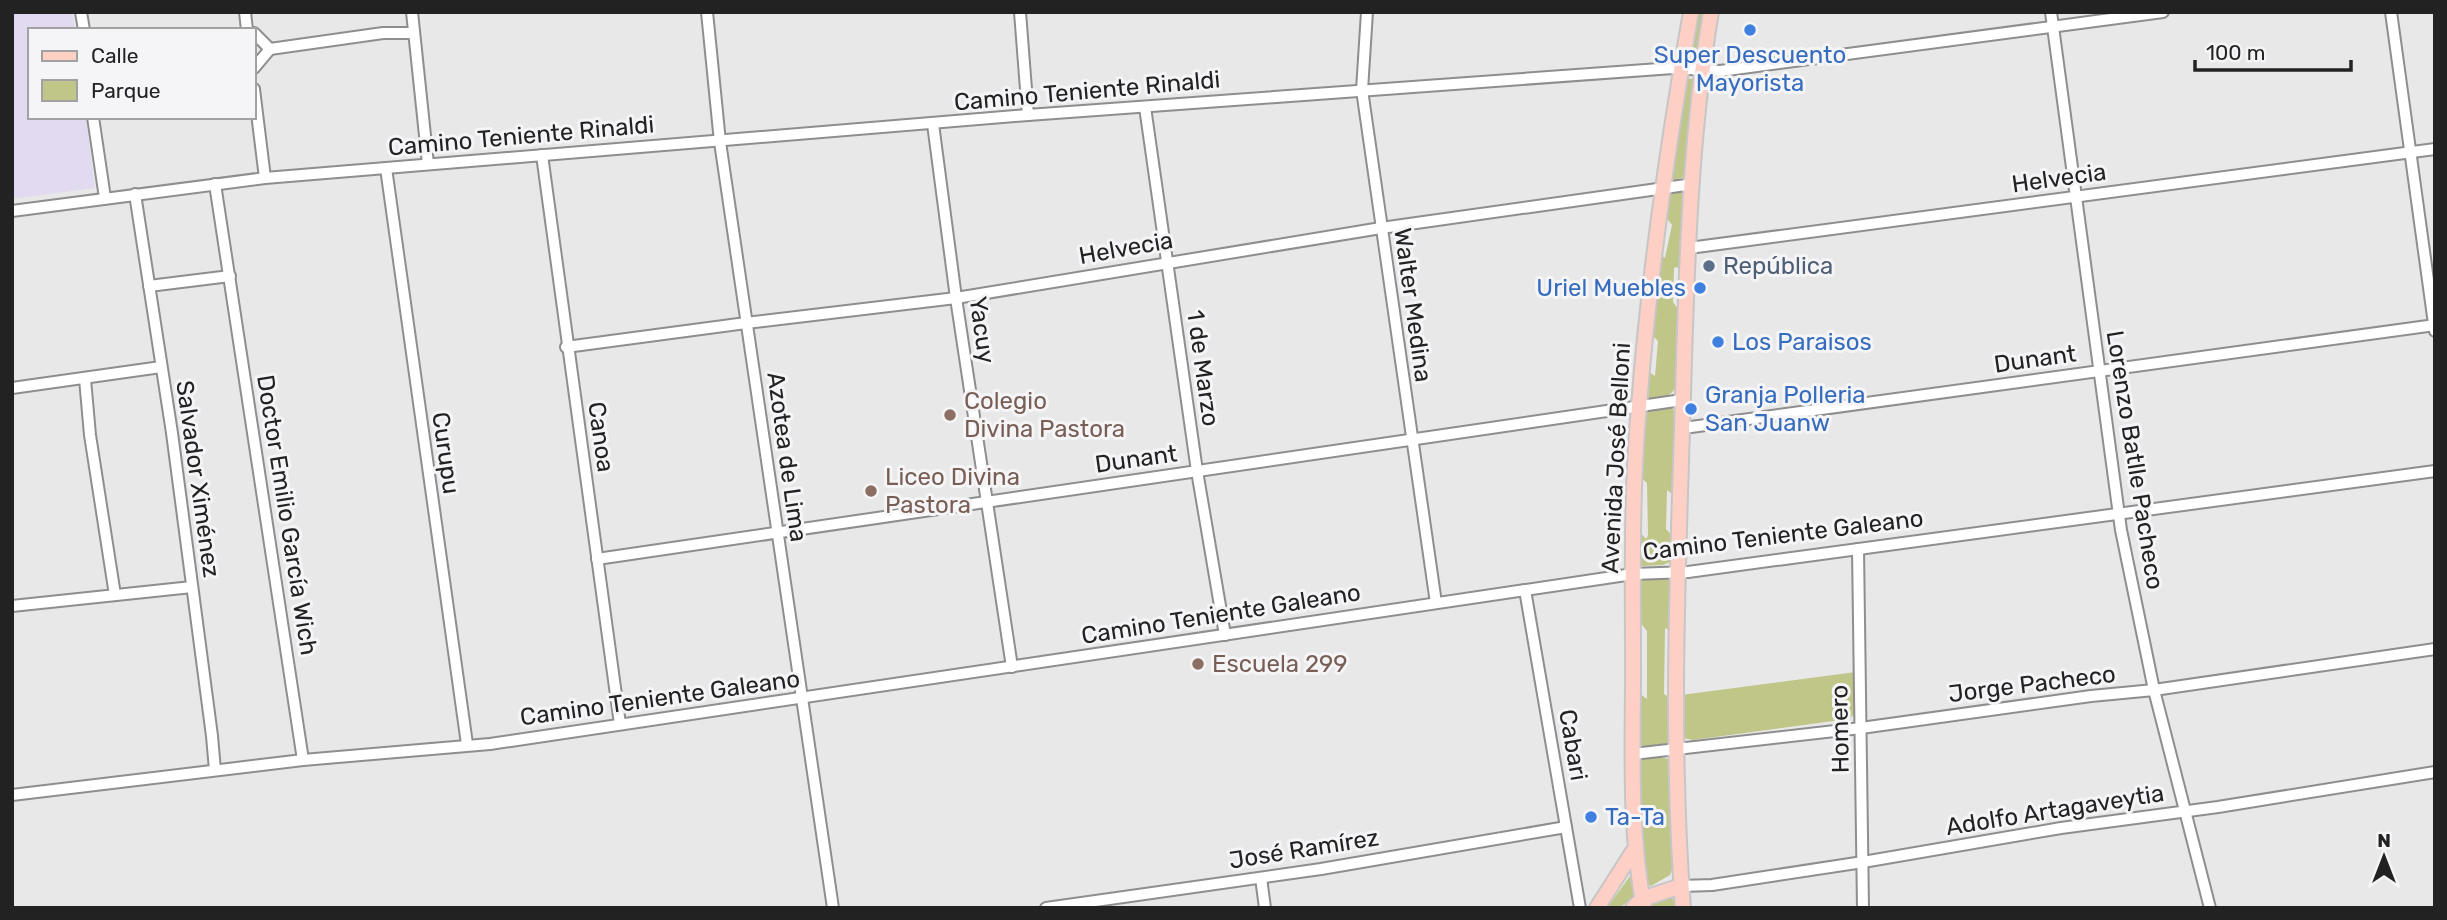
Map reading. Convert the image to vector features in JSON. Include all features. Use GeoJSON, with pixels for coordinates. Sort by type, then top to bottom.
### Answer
{"type":"FeatureCollection","features":[{"type":"Feature","properties":{"kind":"main road","name":"Avenida José Belloni"},"geometry":{"type":"LineString","coordinates":[[1640,905],[1634,850],[1633,754],[1633,574],[1639,406],[1649,299],[1691,12]]}},
{"type":"Feature","properties":{"kind":"main road"},"geometry":{"type":"LineString","coordinates":[[1683,908],[1676,750],[1682,400],[1693,184],[1702,71],[1711,12]]}},
{"type":"Feature","properties":{"kind":"main road"},"geometry":{"type":"LineString","coordinates":[[1597,908],[1634,850]]}},
{"type":"Feature","properties":{"kind":"main road"},"geometry":{"type":"LineString","coordinates":[[1640,905],[1681,886]]}},
{"type":"Feature","properties":{"kind":"street"},"geometry":{"type":"LineString","coordinates":[[412,12],[429,164]]}},
{"type":"Feature","properties":{"kind":"street","name":"Azotea de Lima"},"geometry":{"type":"LineString","coordinates":[[707,12],[720,142],[833,908]]}},
{"type":"Feature","properties":{"kind":"street"},"geometry":{"type":"LineString","coordinates":[[1020,12],[1028,115]]}},
{"type":"Feature","properties":{"kind":"street","name":"Walter Medina"},"geometry":{"type":"LineString","coordinates":[[1367,12],[1362,90],[1436,603]]}},
{"type":"Feature","properties":{"kind":"street","name":"Lorenzo Batlle Pacheco"},"geometry":{"type":"LineString","coordinates":[[2051,12],[2118,515],[2154,690],[2210,908]]}},
{"type":"Feature","properties":{"kind":"street","name":"Camino Teniente Rinaldi"},"geometry":{"type":"LineString","coordinates":[[12,211],[265,178],[429,164],[1362,90],[1681,68],[1720,71],[2163,12]]}},
{"type":"Feature","properties":{"kind":"street"},"geometry":{"type":"LineString","coordinates":[[2392,12],[2435,331]]}},
{"type":"Feature","properties":{"kind":"street"},"geometry":{"type":"LineString","coordinates":[[256,66],[270,49],[383,33],[414,33]]}},
{"type":"Feature","properties":{"kind":"street"},"geometry":{"type":"LineString","coordinates":[[256,35],[270,49]]}},
{"type":"Feature","properties":{"kind":"street"},"geometry":{"type":"LineString","coordinates":[[256,105],[265,178]]}},
{"type":"Feature","properties":{"kind":"street","name":"1 de Marzo"},"geometry":{"type":"LineString","coordinates":[[1145,107],[1197,471],[1225,635]]}},
{"type":"Feature","properties":{"kind":"street"},"geometry":{"type":"LineString","coordinates":[[93,119],[105,198]]}},
{"type":"Feature","properties":{"kind":"street","name":"Yacuy"},"geometry":{"type":"LineString","coordinates":[[933,124],[956,298],[1012,667]]}},
{"type":"Feature","properties":{"kind":"street","name":"Helvecia"},"geometry":{"type":"LineString","coordinates":[[1689,248],[2435,149]]}},
{"type":"Feature","properties":{"kind":"street","name":"Canoa"},"geometry":{"type":"LineString","coordinates":[[541,155],[620,724]]}},
{"type":"Feature","properties":{"kind":"street","name":"Curupu"},"geometry":{"type":"LineString","coordinates":[[386,168],[467,744]]}},
{"type":"Feature","properties":{"kind":"street","name":"Doctor Emilio García Wich"},"geometry":{"type":"LineString","coordinates":[[215,184],[303,760]]}},
{"type":"Feature","properties":{"kind":"street","name":"Helvecia"},"geometry":{"type":"LineString","coordinates":[[566,347],[956,298],[1381,228],[1693,184]]}},
{"type":"Feature","properties":{"kind":"street","name":"Salvador Ximénez"},"geometry":{"type":"LineString","coordinates":[[135,194],[172,433],[215,770]]}},
{"type":"Feature","properties":{"kind":"street"},"geometry":{"type":"LineString","coordinates":[[149,286],[230,276]]}},
{"type":"Feature","properties":{"kind":"street","name":"Dunant"},"geometry":{"type":"LineString","coordinates":[[1682,426],[2434,325]]}},
{"type":"Feature","properties":{"kind":"street"},"geometry":{"type":"LineString","coordinates":[[12,388],[160,367]]}},
{"type":"Feature","properties":{"kind":"street"},"geometry":{"type":"LineString","coordinates":[[85,379],[90,435],[115,595]]}},
{"type":"Feature","properties":{"kind":"street","name":"Dunant"},"geometry":{"type":"LineString","coordinates":[[597,559],[1682,400]]}},
{"type":"Feature","properties":{"kind":"street","name":"Camino Teniente Galeano"},"geometry":{"type":"LineString","coordinates":[[12,795],[303,760],[490,744],[1633,574],[1679,572],[2435,471]]}},
{"type":"Feature","properties":{"kind":"street","name":"Homero"},"geometry":{"type":"LineString","coordinates":[[1858,549],[1863,908]]}},
{"type":"Feature","properties":{"kind":"street"},"geometry":{"type":"LineString","coordinates":[[12,606],[192,587]]}},
{"type":"Feature","properties":{"kind":"street","name":"Cabari"},"geometry":{"type":"LineString","coordinates":[[1525,590],[1580,908]]}},
{"type":"Feature","properties":{"kind":"street","name":"Jorge Pacheco"},"geometry":{"type":"LineString","coordinates":[[1633,754],[2154,690],[2435,649]]}},
{"type":"Feature","properties":{"kind":"street","name":"Adolfo Artagaveytia"},"geometry":{"type":"LineString","coordinates":[[1681,886],[1712,885],[2061,828],[2218,807],[2435,772]]}},
{"type":"Feature","properties":{"kind":"street","name":"José Ramírez"},"geometry":{"type":"LineString","coordinates":[[1046,908],[1261,878],[1566,827]]}},
{"type":"Feature","properties":{"kind":"street"},"geometry":{"type":"LineString","coordinates":[[1261,878],[1265,908]]}},
{"type":"Feature","properties":{"kind":"shaded area"},"geometry":{"type":"Polygon","coordinates":[[[12,12],[72,12],[75,28],[28,28],[28,119],[86,119],[95,188],[12,199],[12,12]]]}},
{"type":"Feature","properties":{"kind":"green space"},"geometry":{"type":"Polygon","coordinates":[[[1697,12],[1706,12],[1699,48],[1695,49],[1692,45],[1697,12]]]}},
{"type":"Feature","properties":{"kind":"green space"},"geometry":{"type":"Polygon","coordinates":[[[1686,78],[1699,80],[1688,176],[1674,180],[1671,175],[1686,78]]]}},
{"type":"Feature","properties":{"kind":"green space"},"geometry":{"type":"Polygon","coordinates":[[[1672,189],[1684,189],[1687,192],[1683,274],[1677,267],[1674,268],[1673,302],[1680,312],[1678,383],[1669,395],[1661,399],[1651,399],[1646,397],[1646,370],[1655,376],[1658,341],[1649,332],[1658,252],[1665,258],[1672,225],[1665,216],[1668,194],[1672,189]]]}},
{"type":"Feature","properties":{"kind":"green space"},"geometry":{"type":"Polygon","coordinates":[[[1667,406],[1676,414],[1676,497],[1667,490],[1666,529],[1675,539],[1673,561],[1663,565],[1642,566],[1639,531],[1646,539],[1648,536],[1647,483],[1640,477],[1643,416],[1649,408],[1667,406]]]}},
{"type":"Feature","properties":{"kind":"green space"},"geometry":{"type":"Polygon","coordinates":[[[1669,577],[1674,582],[1673,632],[1665,628],[1664,694],[1672,699],[1670,743],[1641,747],[1639,693],[1647,699],[1647,631],[1639,621],[1640,581],[1644,578],[1669,577]]]}},
{"type":"Feature","properties":{"kind":"green space"},"geometry":{"type":"Polygon","coordinates":[[[1856,672],[1854,715],[1848,719],[1693,740],[1681,735],[1681,695],[1856,672]]]}},
{"type":"Feature","properties":{"kind":"green space"},"geometry":{"type":"Polygon","coordinates":[[[1656,756],[1668,759],[1672,766],[1673,867],[1670,875],[1651,886],[1647,884],[1637,811],[1642,806],[1641,780],[1638,778],[1639,763],[1643,759],[1656,756]]]}},
{"type":"Feature","properties":{"kind":"green space"},"geometry":{"type":"Polygon","coordinates":[[[1630,876],[1633,877],[1635,895],[1620,908],[1607,908],[1630,876]]]}},
{"type":"Feature","properties":{"kind":"green space"},"geometry":{"type":"Polygon","coordinates":[[[1669,897],[1676,900],[1676,908],[1648,908],[1650,904],[1669,897]]]}},
{"type":"Feature","properties":{"kind":"place","name":"Super Descuento Mayorista"},"geometry":{"type":"Point","coordinates":[1750,30]}},
{"type":"Feature","properties":{"kind":"place","name":"República"},"geometry":{"type":"Point","coordinates":[1709,266]}},
{"type":"Feature","properties":{"kind":"place","name":"Uriel Muebles"},"geometry":{"type":"Point","coordinates":[1700,288]}},
{"type":"Feature","properties":{"kind":"place","name":"Los Paraisos"},"geometry":{"type":"Point","coordinates":[1718,342]}},
{"type":"Feature","properties":{"kind":"place","name":"Granja Polleria San Juanw"},"geometry":{"type":"Point","coordinates":[1691,409]}},
{"type":"Feature","properties":{"kind":"place","name":"Colegio Divina Pastora"},"geometry":{"type":"Point","coordinates":[950,415]}},
{"type":"Feature","properties":{"kind":"place","name":"Liceo Divina Pastora"},"geometry":{"type":"Point","coordinates":[871,491]}},
{"type":"Feature","properties":{"kind":"place","name":"Escuela 299"},"geometry":{"type":"Point","coordinates":[1198,664]}},
{"type":"Feature","properties":{"kind":"place","name":"Ta-Ta"},"geometry":{"type":"Point","coordinates":[1591,817]}}]}
